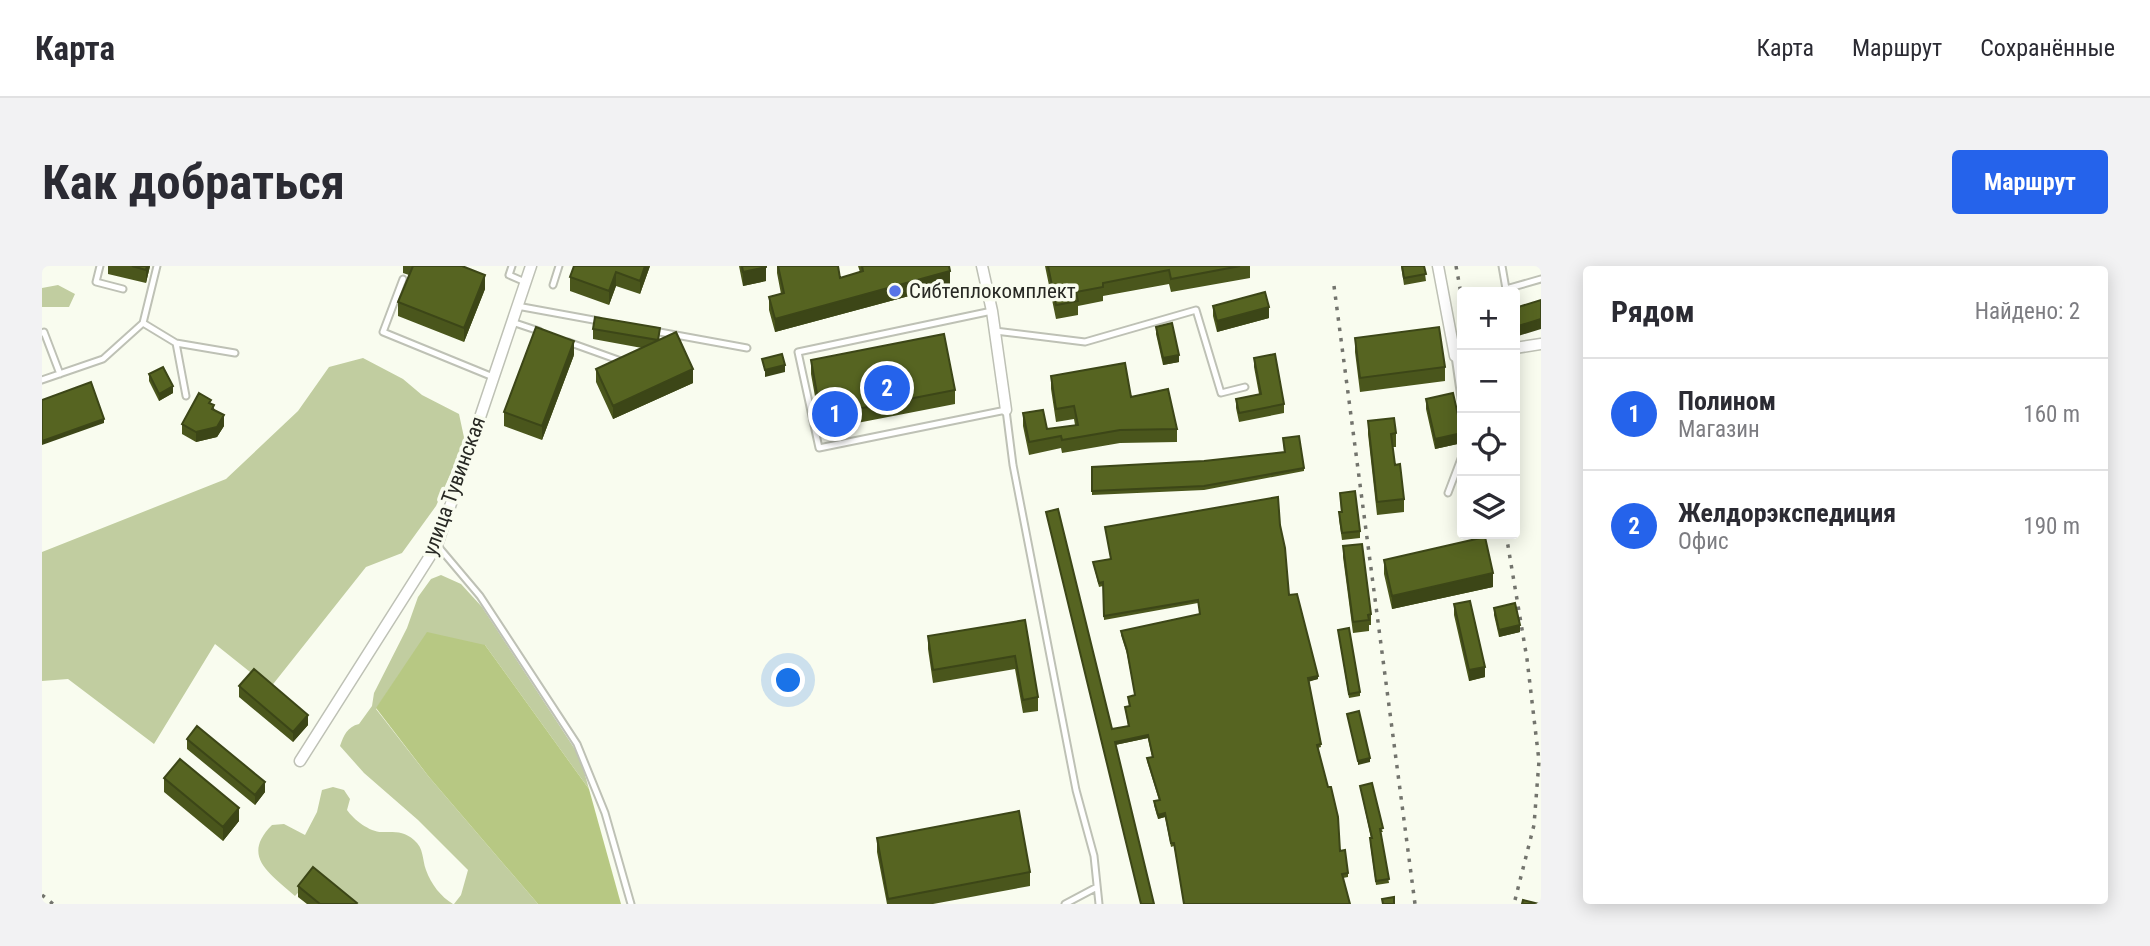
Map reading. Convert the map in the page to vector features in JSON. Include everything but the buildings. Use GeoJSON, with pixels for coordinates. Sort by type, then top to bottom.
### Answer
{"type":"FeatureCollection","features":[{"type":"Feature","properties":{"kind":"street","name":"улица Тувинская"},"geometry":{"type":"LineString","coordinates":[[300,761],[437,545],[531,266]]}},
{"type":"Feature","properties":{"kind":"street"},"geometry":{"type":"LineString","coordinates":[[982,266],[992,312],[1006,410]]}},
{"type":"Feature","properties":{"kind":"street"},"geometry":{"type":"LineString","coordinates":[[1438,266],[1458,350]]}},
{"type":"Feature","properties":{"kind":"street"},"geometry":{"type":"LineString","coordinates":[[1520,347],[1541,344]]}},
{"type":"Feature","properties":{"kind":"lane"},"geometry":{"type":"LineString","coordinates":[[100,266],[96,282],[124,289]]}},
{"type":"Feature","properties":{"kind":"lane"},"geometry":{"type":"LineString","coordinates":[[42,380],[103,359],[143,323],[157,266]]}},
{"type":"Feature","properties":{"kind":"lane"},"geometry":{"type":"LineString","coordinates":[[512,266],[509,275],[525,282]]}},
{"type":"Feature","properties":{"kind":"lane"},"geometry":{"type":"LineString","coordinates":[[553,285],[559,266]]}},
{"type":"Feature","properties":{"kind":"lane"},"geometry":{"type":"LineString","coordinates":[[1502,266],[1506,289],[1541,279]]}},
{"type":"Feature","properties":{"kind":"lane"},"geometry":{"type":"LineString","coordinates":[[403,279],[383,332],[494,377]]}},
{"type":"Feature","properties":{"kind":"lane"},"geometry":{"type":"LineString","coordinates":[[517,306],[612,323]]}},
{"type":"Feature","properties":{"kind":"lane"},"geometry":{"type":"LineString","coordinates":[[995,331],[1085,342],[1196,310],[1221,393],[1245,387]]}},
{"type":"Feature","properties":{"kind":"lane"},"geometry":{"type":"LineString","coordinates":[[992,312],[798,352],[819,448],[1006,410],[1013,465],[1076,790],[1094,856],[1099,904]]}},
{"type":"Feature","properties":{"kind":"lane"},"geometry":{"type":"LineString","coordinates":[[512,322],[549,335]]}},
{"type":"Feature","properties":{"kind":"lane"},"geometry":{"type":"LineString","coordinates":[[143,323],[176,343],[235,353]]}},
{"type":"Feature","properties":{"kind":"lane"},"geometry":{"type":"LineString","coordinates":[[652,331],[747,348]]}},
{"type":"Feature","properties":{"kind":"lane"},"geometry":{"type":"LineString","coordinates":[[42,333],[44,332],[60,374]]}},
{"type":"Feature","properties":{"kind":"lane"},"geometry":{"type":"LineString","coordinates":[[562,339],[624,361]]}},
{"type":"Feature","properties":{"kind":"lane"},"geometry":{"type":"LineString","coordinates":[[176,343],[186,396]]}},
{"type":"Feature","properties":{"kind":"lane"},"geometry":{"type":"LineString","coordinates":[[1448,493],[1457,469]]}},
{"type":"Feature","properties":{"kind":"lane"},"geometry":{"type":"LineString","coordinates":[[437,545],[480,596],[577,744],[605,813],[631,904]]}},
{"type":"Feature","properties":{"kind":"lane"},"geometry":{"type":"LineString","coordinates":[[1065,904],[1097,887]]}},
{"type":"Feature","properties":{"kind":"shaded area"},"geometry":{"type":"Polygon","coordinates":[[[58,285],[75,294],[69,307],[42,307],[42,288],[58,285]]]}},
{"type":"Feature","properties":{"kind":"shaded area"},"geometry":{"type":"Polygon","coordinates":[[[363,358],[403,379],[422,395],[459,414],[465,442],[436,506],[402,553],[366,567],[270,688],[215,644],[154,744],[68,679],[42,681],[42,552],[226,479],[298,411],[329,367],[363,358]]]}},
{"type":"Feature","properties":{"kind":"shaded area"},"geometry":{"type":"Polygon","coordinates":[[[441,575],[461,584],[482,607],[580,757],[589,789],[485,645],[401,672],[376,709],[429,777],[538,904],[454,904],[461,895],[468,870],[418,820],[364,773],[340,746],[346,732],[359,724],[372,706],[374,693],[407,628],[418,597],[431,579],[441,575]]]}},
{"type":"Feature","properties":{"kind":"shaded area"},"geometry":{"type":"Polygon","coordinates":[[[427,632],[485,645],[589,789],[621,904],[538,904],[429,777],[376,708],[427,632]]]}},
{"type":"Feature","properties":{"kind":"shaded area"},"geometry":{"type":"Polygon","coordinates":[[[333,787],[344,790],[350,799],[347,810],[363,825],[378,832],[403,834],[417,843],[431,880],[453,904],[348,904],[314,876],[295,896],[269,872],[259,856],[263,836],[272,825],[284,824],[305,835],[317,812],[322,790],[333,787]]]}},
{"type":"Feature","properties":{"kind":"railway"},"geometry":{"type":"LineString","coordinates":[[1456,266],[1460,287]]}},
{"type":"Feature","properties":{"kind":"railway"},"geometry":{"type":"LineString","coordinates":[[1334,286],[1415,904]]}},
{"type":"Feature","properties":{"kind":"railway"},"geometry":{"type":"LineString","coordinates":[[1507,539],[1527,659],[1539,761],[1534,825],[1514,904]]}},
{"type":"Feature","properties":{"kind":"railway"},"geometry":{"type":"LineString","coordinates":[[42,895],[53,904]]}},
{"type":"Feature","properties":{"kind":"place","name":"Сибтеплокомплект"},"geometry":{"type":"Point","coordinates":[895,291]}},
{"type":"Feature","properties":{"kind":"place","name":"Желдорэкспедиция"},"geometry":{"type":"Point","coordinates":[887,388]}},
{"type":"Feature","properties":{"kind":"place","name":"Полином"},"geometry":{"type":"Point","coordinates":[835,414]}}]}
